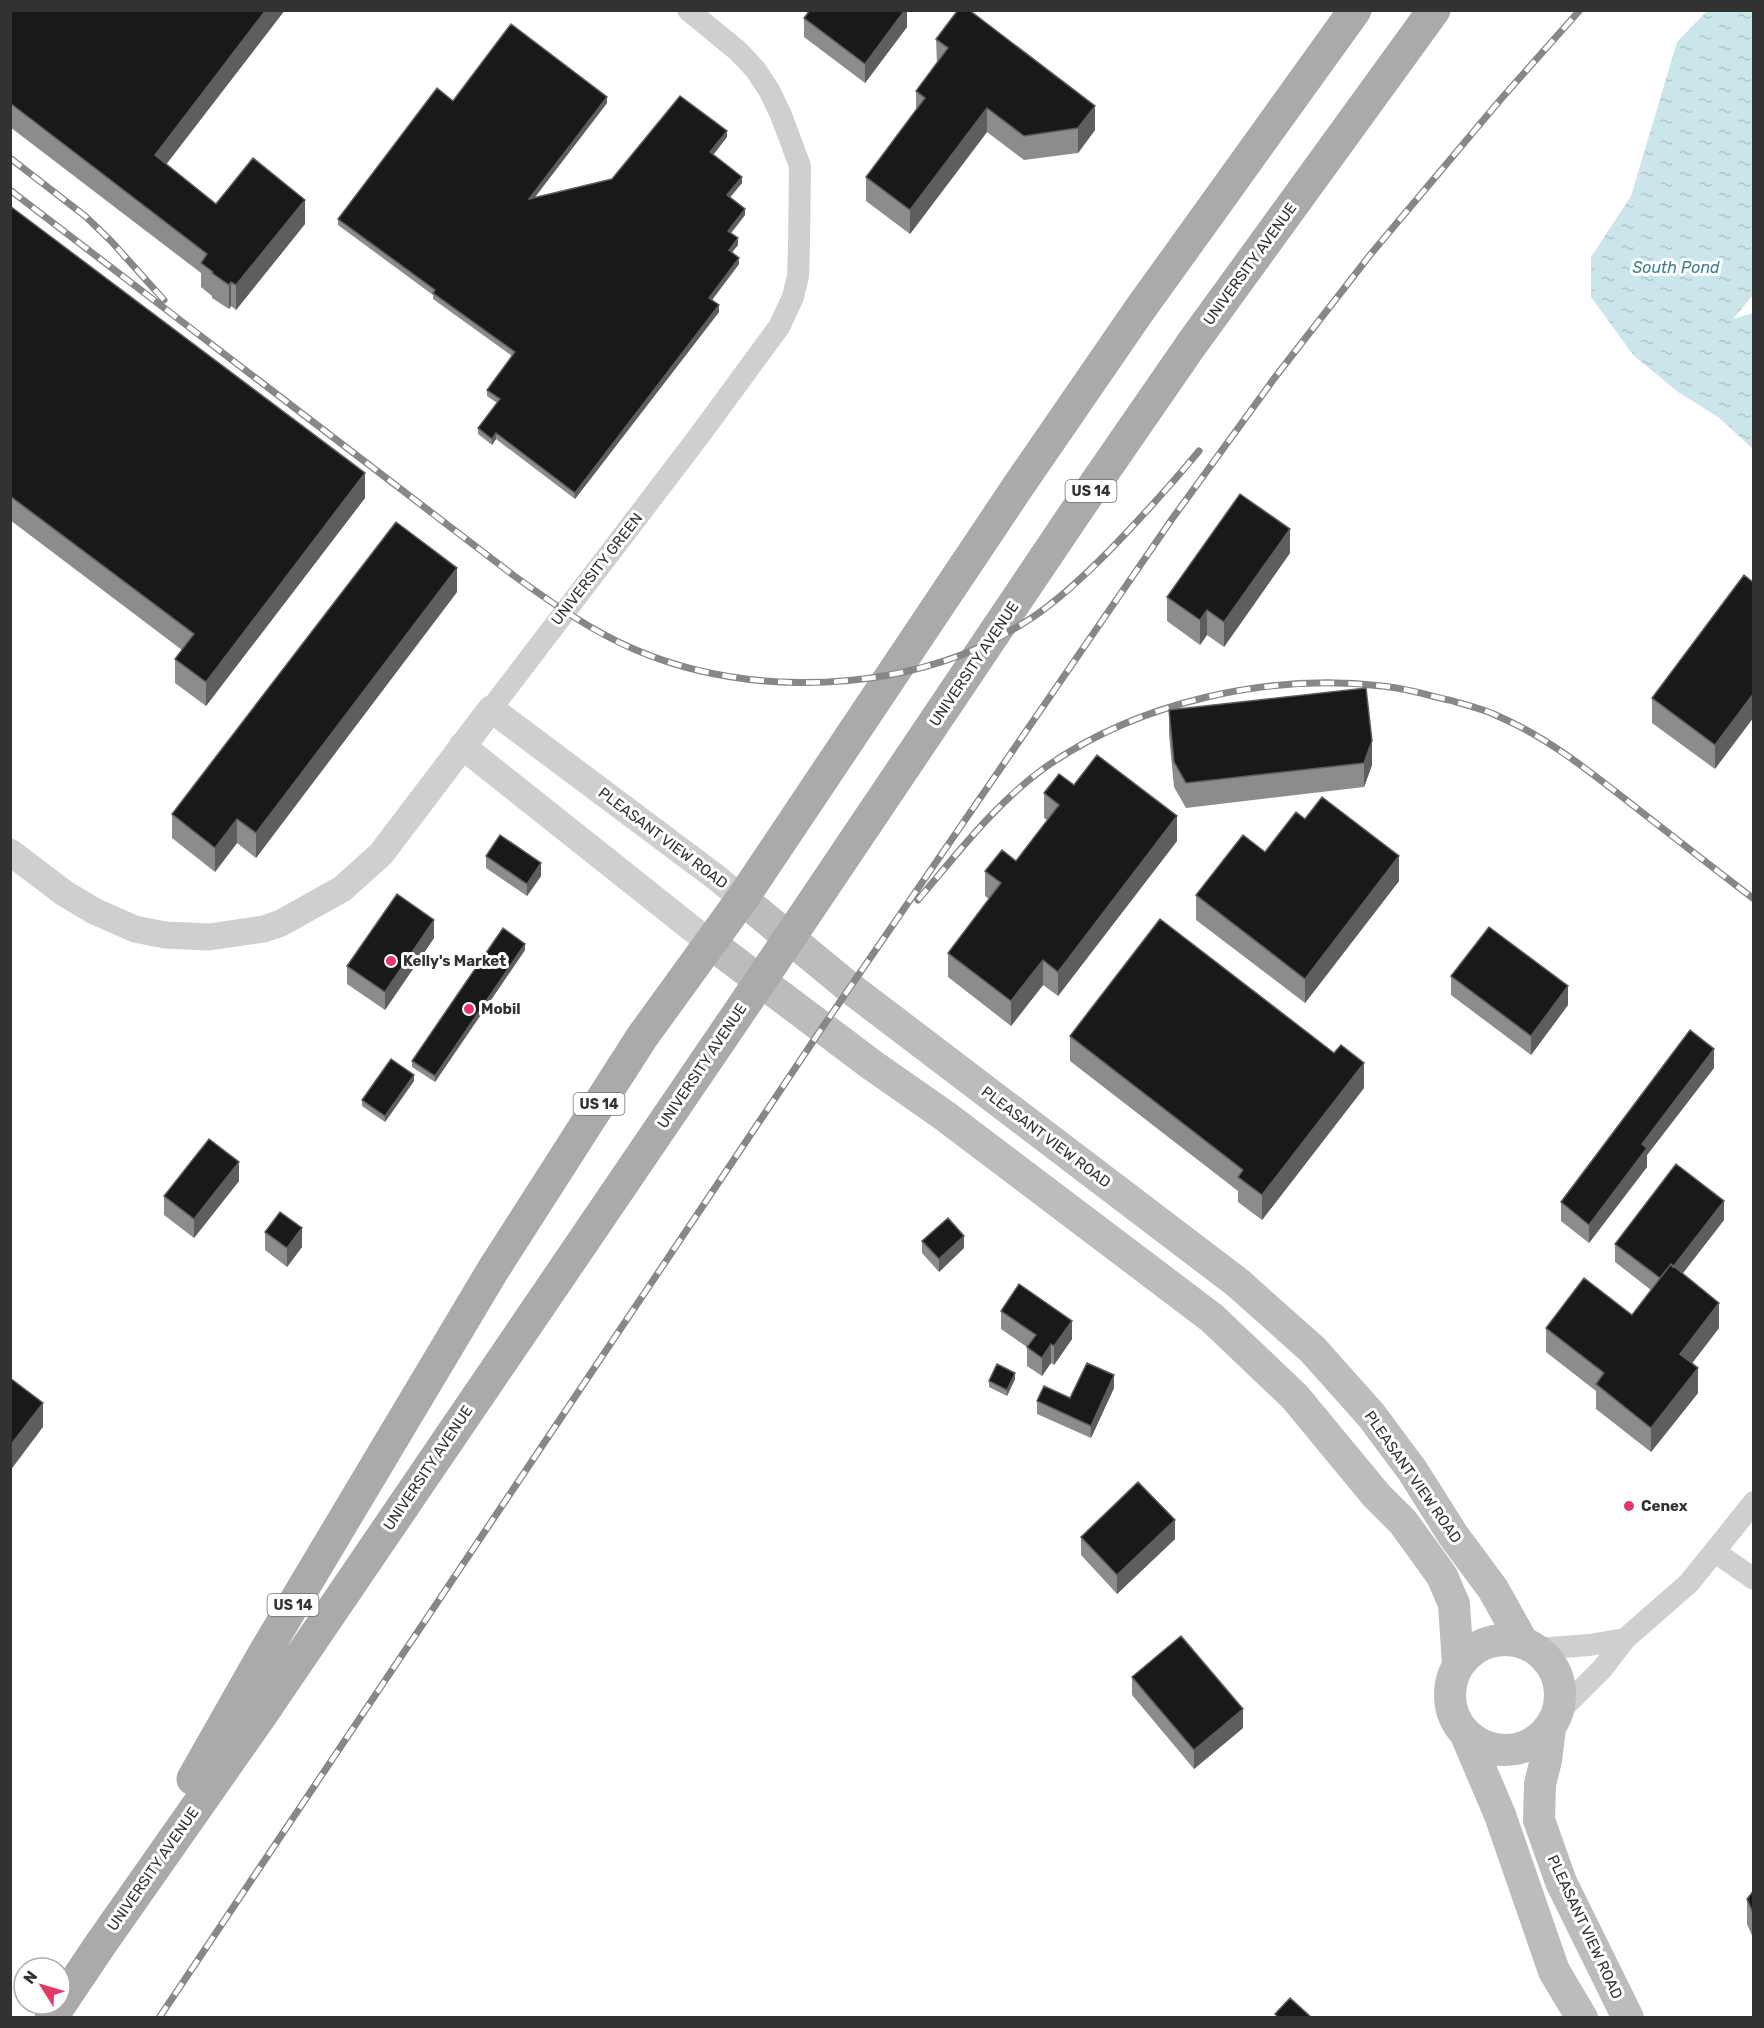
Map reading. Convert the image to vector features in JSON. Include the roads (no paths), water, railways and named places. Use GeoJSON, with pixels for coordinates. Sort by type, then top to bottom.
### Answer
{"type":"FeatureCollection","features":[{"type":"Feature","properties":{"kind":"main road","name":"UNIVERSITY AVENUE"},"geometry":{"type":"LineString","coordinates":[[100,1945],[265,1652],[493,1270],[642,1036],[742,899],[1119,340],[1355,10]]}},
{"type":"Feature","properties":{"kind":"main road","name":"UNIVERSITY AVENUE"},"geometry":{"type":"LineString","coordinates":[[100,1945],[259,1718],[761,980],[1073,516],[1191,345],[1434,10]]}},
{"type":"Feature","properties":{"kind":"main road","name":"PLEASANT VIEW ROAD"},"geometry":{"type":"LineString","coordinates":[[742,899],[850,988],[1238,1283],[1313,1350],[1371,1415],[1412,1470],[1529,1645]]}},
{"type":"Feature","properties":{"kind":"main road"},"geometry":{"type":"LineString","coordinates":[[710,943],[855,1053],[945,1116],[1212,1318],[1295,1396],[1376,1496],[1403,1522],[1442,1576],[1454,1605],[1458,1665]]}},
{"type":"Feature","properties":{"kind":"main road"},"geometry":{"type":"LineString","coordinates":[[1466,1735],[1482,1746],[1500,1750],[1520,1749],[1537,1741],[1554,1720],[1561,1695],[1558,1677],[1550,1662],[1529,1645],[1504,1639],[1486,1642],[1471,1651],[1458,1665],[1451,1683],[1450,1702],[1455,1720],[1466,1735],[1500,1815],[1554,1971],[1582,2018]]}},
{"type":"Feature","properties":{"kind":"main road","name":"PLEASANT VIEW ROAD"},"geometry":{"type":"LineString","coordinates":[[1554,1720],[1540,1784],[1539,1820],[1562,1882],[1629,2018]]}},
{"type":"Feature","properties":{"kind":"main road","name":"US 14"},"geometry":{"type":"LineString","coordinates":[[51,2018],[100,1945]]}},
{"type":"Feature","properties":{"kind":"street","name":"UNIVERSITY GREEN"},"geometry":{"type":"LineString","coordinates":[[10,852],[64,893],[135,929],[165,935],[209,937],[264,929],[281,923],[342,889],[381,854],[699,436],[779,327],[793,297],[798,276],[800,169],[781,115],[770,90],[755,69],[738,51],[688,10]]}},
{"type":"Feature","properties":{"kind":"street","name":"PLEASANT VIEW ROAD"},"geometry":{"type":"LineString","coordinates":[[490,709],[742,899]]}},
{"type":"Feature","properties":{"kind":"street"},"geometry":{"type":"LineString","coordinates":[[462,746],[710,943]]}},
{"type":"Feature","properties":{"kind":"street"},"geometry":{"type":"LineString","coordinates":[[1554,1720],[1602,1669],[1625,1639],[1689,1583],[1754,1502]]}},
{"type":"Feature","properties":{"kind":"street"},"geometry":{"type":"LineString","coordinates":[[1715,1552],[1754,1580]]}},
{"type":"Feature","properties":{"kind":"street"},"geometry":{"type":"LineString","coordinates":[[1529,1645],[1588,1645],[1625,1639]]}},
{"type":"Feature","properties":{"kind":"water","name":"South Pond"},"geometry":{"type":"Polygon","coordinates":[[[1707,11],[1753,11],[1753,295],[1733,319],[1753,313],[1753,449],[1718,417],[1678,392],[1634,356],[1591,297],[1591,257],[1631,196],[1677,42],[1707,11]]]}},
{"type":"Feature","properties":{"kind":"railway"},"geometry":{"type":"LineString","coordinates":[[159,2018],[822,1028],[1172,519],[1276,376],[1370,255],[1501,99],[1580,10]]}},
{"type":"Feature","properties":{"kind":"railway"},"geometry":{"type":"LineString","coordinates":[[10,158],[85,216],[111,241],[164,300]]}},
{"type":"Feature","properties":{"kind":"railway"},"geometry":{"type":"LineString","coordinates":[[10,190],[542,596],[572,616],[636,650],[674,664],[714,674],[756,680],[840,681],[882,676],[922,667],[980,647],[1033,617],[1072,586],[1132,527],[1199,451]]}},
{"type":"Feature","properties":{"kind":"railway"},"geometry":{"type":"LineString","coordinates":[[918,900],[1008,798],[1043,769],[1080,746],[1120,726],[1162,710],[1205,698],[1249,689],[1294,684],[1339,683],[1391,687],[1416,692],[1481,709],[1518,725],[1584,767],[1754,899]]}},
{"type":"Feature","properties":{"kind":"place","name":"Kelly's Market"},"geometry":{"type":"Point","coordinates":[391,961]}},
{"type":"Feature","properties":{"kind":"place","name":"Mobil"},"geometry":{"type":"Point","coordinates":[469,1009]}},
{"type":"Feature","properties":{"kind":"place","name":"Cenex"},"geometry":{"type":"Point","coordinates":[1629,1506]}}]}
